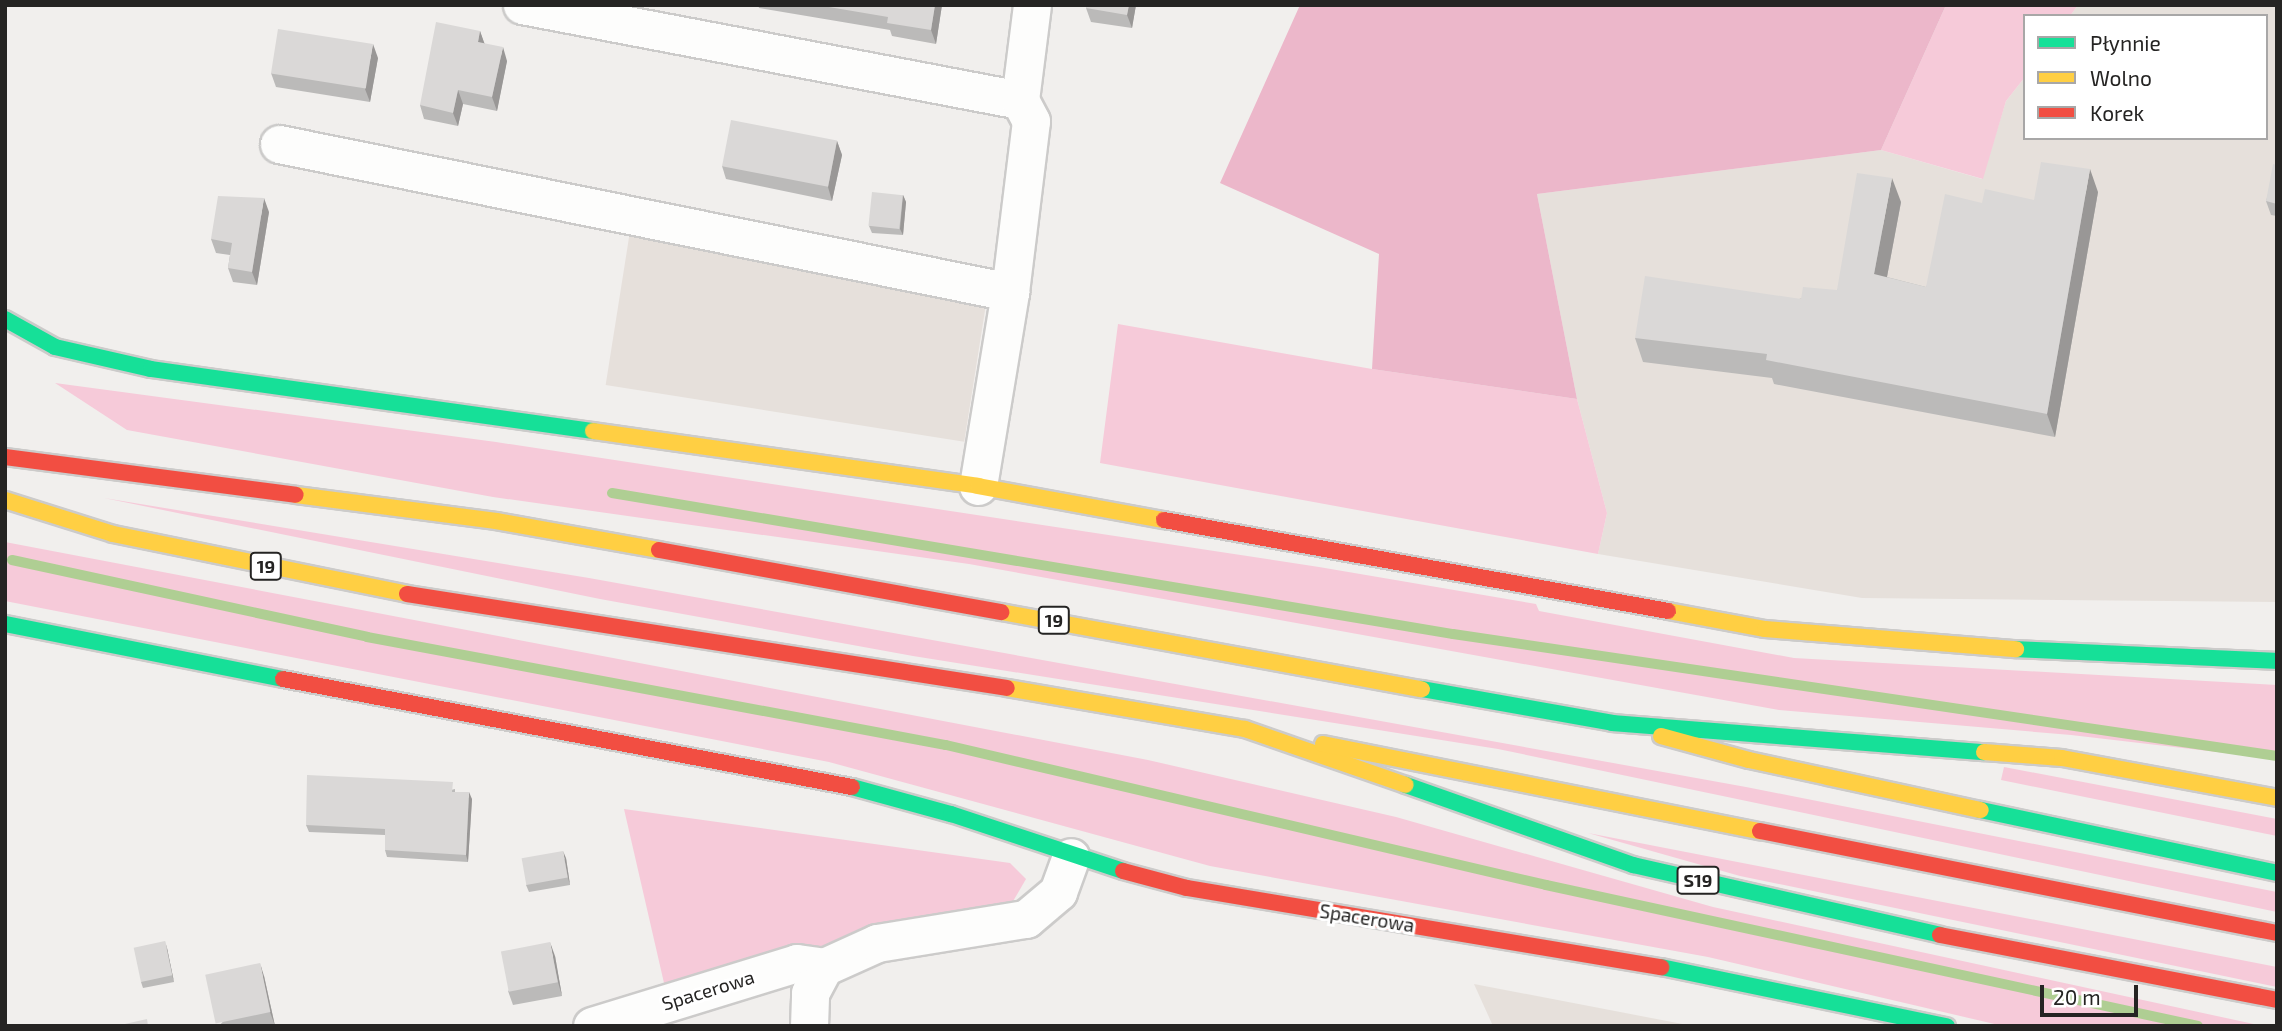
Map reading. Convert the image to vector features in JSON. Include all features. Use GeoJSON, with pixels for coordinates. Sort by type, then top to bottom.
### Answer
{"type":"FeatureCollection","features":[{"type":"Feature","properties":{"kind":"main road"},"geometry":{"type":"LineString","coordinates":[[5,319],[55,347],[151,369],[978,486],[1765,629],[1921,644],[2277,661]]}},
{"type":"Feature","properties":{"kind":"main road","name":"19"},"geometry":{"type":"LineString","coordinates":[[5,457],[496,521],[1612,723]]}},
{"type":"Feature","properties":{"kind":"main road","name":"19"},"geometry":{"type":"LineString","coordinates":[[5,500],[113,534],[381,590],[853,662],[1245,729]]}},
{"type":"Feature","properties":{"kind":"main road"},"geometry":{"type":"LineString","coordinates":[[5,624],[678,757],[858,788],[938,810],[1072,857]]}},
{"type":"Feature","properties":{"kind":"main road"},"geometry":{"type":"LineString","coordinates":[[1612,723],[2014,753],[2106,765],[2277,799]]}},
{"type":"Feature","properties":{"kind":"main road"},"geometry":{"type":"LineString","coordinates":[[1612,723],[1749,760],[2277,873]]}},
{"type":"Feature","properties":{"kind":"main road"},"geometry":{"type":"LineString","coordinates":[[1245,729],[2277,933]]}},
{"type":"Feature","properties":{"kind":"main road","name":"S19"},"geometry":{"type":"LineString","coordinates":[[1245,729],[1633,865],[2008,950],[2277,1000]]}},
{"type":"Feature","properties":{"kind":"main road","name":"Spacerowa"},"geometry":{"type":"LineString","coordinates":[[1072,857],[1187,888],[1726,978],[1947,1026]]}},
{"type":"Feature","properties":{"kind":"street"},"geometry":{"type":"LineString","coordinates":[[522,5],[1020,100]]}},
{"type":"Feature","properties":{"kind":"street"},"geometry":{"type":"LineString","coordinates":[[978,486],[1010,292],[1031,121],[1020,100],[1032,5]]}},
{"type":"Feature","properties":{"kind":"street"},"geometry":{"type":"LineString","coordinates":[[279,144],[1010,292]]}},
{"type":"Feature","properties":{"kind":"street","name":"Spacerowa"},"geometry":{"type":"LineString","coordinates":[[592,1026],[797,962],[824,967],[877,943],[1026,919],[1058,892],[1072,857]]}},
{"type":"Feature","properties":{"kind":"street"},"geometry":{"type":"LineString","coordinates":[[809,1026],[810,993],[824,967]]}},
{"type":"Feature","properties":{"kind":"shaded area"},"geometry":{"type":"Polygon","coordinates":[[[1300,5],[1946,5],[1881,150],[1537,194],[1577,399],[1372,369],[1379,254],[1220,183],[1300,5]]]}},
{"type":"Feature","properties":{"kind":"shaded area"},"geometry":{"type":"Polygon","coordinates":[[[1946,5],[2078,5],[2071,14],[2023,14],[2023,80],[2006,101],[1983,179],[1881,150],[1946,5]]]}},
{"type":"Feature","properties":{"kind":"shaded area"},"geometry":{"type":"Polygon","coordinates":[[[2078,5],[2277,5],[2277,602],[1862,598],[1598,554],[1607,513],[1577,399],[1537,194],[1881,150],[1982,179],[2006,101],[2023,80],[2023,140],[2268,140],[2268,14],[2071,14],[2078,5]]]}},
{"type":"Feature","properties":{"kind":"shaded area"},"geometry":{"type":"Polygon","coordinates":[[[631,225],[990,282],[964,442],[606,385],[631,225]]]}},
{"type":"Feature","properties":{"kind":"shaded area"},"geometry":{"type":"Polygon","coordinates":[[[1118,324],[1372,369],[1577,399],[1607,513],[1598,554],[1100,463],[1118,324]]]}},
{"type":"Feature","properties":{"kind":"shaded area"},"geometry":{"type":"Polygon","coordinates":[[[55,383],[496,442],[1319,567],[1536,604],[1539,611],[1794,658],[2277,685],[2277,759],[2071,735],[1779,710],[969,564],[493,497],[127,430],[55,383]]]}},
{"type":"Feature","properties":{"kind":"shaded area"},"geometry":{"type":"Polygon","coordinates":[[[104,498],[589,578],[1746,787],[2277,892],[2277,912],[1498,749],[913,656],[600,599],[104,498]]]}},
{"type":"Feature","properties":{"kind":"shaded area"},"geometry":{"type":"Polygon","coordinates":[[[5,542],[1148,760],[1396,817],[1713,907],[2263,1026],[2003,1026],[1708,957],[1210,866],[829,762],[5,601],[5,542]]]}},
{"type":"Feature","properties":{"kind":"shaded area"},"geometry":{"type":"Polygon","coordinates":[[[2004,767],[2277,819],[2277,836],[2001,780],[2004,767]]]}},
{"type":"Feature","properties":{"kind":"shaded area"},"geometry":{"type":"Polygon","coordinates":[[[624,809],[1010,863],[1026,879],[1012,903],[664,983],[624,809]]]}},
{"type":"Feature","properties":{"kind":"shaded area"},"geometry":{"type":"Polygon","coordinates":[[[1588,833],[2277,967],[2277,987],[1740,876],[1588,833]]]}},
{"type":"Feature","properties":{"kind":"shaded area"},"geometry":{"type":"Polygon","coordinates":[[[1474,984],[1693,1026],[1493,1026],[1474,984]]]}},
{"type":"Feature","properties":{"kind":"building"},"geometry":{"type":"Polygon","coordinates":[[[817,5],[935,5],[931,30],[887,23],[888,17],[817,5]]]}},
{"type":"Feature","properties":{"kind":"building"},"geometry":{"type":"Polygon","coordinates":[[[1087,5],[1129,5],[1127,15],[1086,8],[1087,5]]]}},
{"type":"Feature","properties":{"kind":"building"},"geometry":{"type":"Polygon","coordinates":[[[436,22],[480,31],[478,42],[503,47],[492,97],[458,90],[453,113],[420,105],[436,22]]]}},
{"type":"Feature","properties":{"kind":"building"},"geometry":{"type":"Polygon","coordinates":[[[278,29],[373,44],[366,88],[271,73],[278,29]]]}},
{"type":"Feature","properties":{"kind":"building"},"geometry":{"type":"Polygon","coordinates":[[[731,120],[837,141],[828,187],[722,166],[731,120]]]}},
{"type":"Feature","properties":{"kind":"building"},"geometry":{"type":"Polygon","coordinates":[[[2041,162],[2090,169],[2047,414],[1766,360],[1767,354],[1635,338],[1645,276],[1801,299],[1803,287],[1837,290],[1857,173],[1892,178],[1874,274],[1926,287],[1945,194],[1982,203],[1985,189],[2034,200],[2041,162]]]}},
{"type":"Feature","properties":{"kind":"building"},"geometry":{"type":"Polygon","coordinates":[[[2273,164],[2277,165],[2277,204],[2266,201],[2273,164]]]}},
{"type":"Feature","properties":{"kind":"building"},"geometry":{"type":"Polygon","coordinates":[[[872,192],[903,195],[899,229],[868,226],[872,192]]]}},
{"type":"Feature","properties":{"kind":"building"},"geometry":{"type":"Polygon","coordinates":[[[218,196],[264,198],[252,272],[228,268],[232,243],[211,239],[218,196]]]}},
{"type":"Feature","properties":{"kind":"building"},"geometry":{"type":"Polygon","coordinates":[[[307,775],[453,782],[452,792],[469,792],[466,855],[385,850],[385,829],[306,825],[307,775]]]}},
{"type":"Feature","properties":{"kind":"building"},"geometry":{"type":"Polygon","coordinates":[[[563,851],[568,878],[526,885],[522,858],[563,851]]]}},
{"type":"Feature","properties":{"kind":"building"},"geometry":{"type":"Polygon","coordinates":[[[165,941],[172,975],[141,982],[134,948],[165,941]]]}},
{"type":"Feature","properties":{"kind":"building"},"geometry":{"type":"Polygon","coordinates":[[[550,942],[558,982],[509,992],[501,952],[550,942]]]}},
{"type":"Feature","properties":{"kind":"building"},"geometry":{"type":"Polygon","coordinates":[[[260,963],[270,1012],[216,1024],[205,975],[260,963]]]}},
{"type":"Feature","properties":{"kind":"building"},"geometry":{"type":"Polygon","coordinates":[[[147,1019],[148,1026],[116,1026],[147,1019]]]}},
{"type":"Feature","properties":{"kind":"waterway"},"geometry":{"type":"LineString","coordinates":[[612,493],[1453,634],[2277,756]]}},
{"type":"Feature","properties":{"kind":"waterway"},"geometry":{"type":"LineString","coordinates":[[12,560],[367,637],[946,745],[1546,885],[2198,1026]]}},
{"type":"Feature","properties":{"kind":"traffic: fast"},"geometry":{"type":"LineString","coordinates":[[5,319],[55,347],[151,369],[593,431]]}},
{"type":"Feature","properties":{"kind":"traffic: fast"},"geometry":{"type":"LineString","coordinates":[[5,624],[283,679]]}},
{"type":"Feature","properties":{"kind":"traffic: fast"},"geometry":{"type":"LineString","coordinates":[[2016,649],[2277,661]]}},
{"type":"Feature","properties":{"kind":"traffic: fast"},"geometry":{"type":"LineString","coordinates":[[1422,689],[1612,723],[1984,752]]}},
{"type":"Feature","properties":{"kind":"traffic: fast"},"geometry":{"type":"LineString","coordinates":[[1406,785],[1633,865],[1940,935]]}},
{"type":"Feature","properties":{"kind":"traffic: fast"},"geometry":{"type":"LineString","coordinates":[[852,787],[951,814],[1123,871]]}},
{"type":"Feature","properties":{"kind":"traffic: fast"},"geometry":{"type":"LineString","coordinates":[[1981,810],[2277,873]]}},
{"type":"Feature","properties":{"kind":"traffic: fast"},"geometry":{"type":"LineString","coordinates":[[1661,967],[1947,1026]]}},
{"type":"Feature","properties":{"kind":"traffic: slow"},"geometry":{"type":"LineString","coordinates":[[593,431],[978,486],[1164,520]]}},
{"type":"Feature","properties":{"kind":"traffic: slow"},"geometry":{"type":"LineString","coordinates":[[296,495],[496,521],[659,550]]}},
{"type":"Feature","properties":{"kind":"traffic: slow"},"geometry":{"type":"LineString","coordinates":[[5,500],[113,534],[407,594]]}},
{"type":"Feature","properties":{"kind":"traffic: slow"},"geometry":{"type":"LineString","coordinates":[[1668,611],[1765,629],[2016,649]]}},
{"type":"Feature","properties":{"kind":"traffic: slow"},"geometry":{"type":"LineString","coordinates":[[1001,612],[1422,689]]}},
{"type":"Feature","properties":{"kind":"traffic: slow"},"geometry":{"type":"LineString","coordinates":[[1007,688],[1245,729],[1406,785]]}},
{"type":"Feature","properties":{"kind":"traffic: slow"},"geometry":{"type":"LineString","coordinates":[[1661,736],[1749,760],[1981,810]]}},
{"type":"Feature","properties":{"kind":"traffic: slow"},"geometry":{"type":"LineString","coordinates":[[1323,744],[1760,831]]}},
{"type":"Feature","properties":{"kind":"traffic: slow"},"geometry":{"type":"LineString","coordinates":[[1984,752],[2062,758],[2277,798]]}},
{"type":"Feature","properties":{"kind":"traffic: jam"},"geometry":{"type":"LineString","coordinates":[[5,457],[296,495]]}},
{"type":"Feature","properties":{"kind":"traffic: jam"},"geometry":{"type":"LineString","coordinates":[[1164,520],[1668,611]]}},
{"type":"Feature","properties":{"kind":"traffic: jam"},"geometry":{"type":"LineString","coordinates":[[659,550],[1001,612]]}},
{"type":"Feature","properties":{"kind":"traffic: jam"},"geometry":{"type":"LineString","coordinates":[[407,594],[1007,688]]}},
{"type":"Feature","properties":{"kind":"traffic: jam"},"geometry":{"type":"LineString","coordinates":[[283,679],[852,787]]}},
{"type":"Feature","properties":{"kind":"traffic: jam"},"geometry":{"type":"LineString","coordinates":[[1760,831],[2277,933]]}},
{"type":"Feature","properties":{"kind":"traffic: jam"},"geometry":{"type":"LineString","coordinates":[[1123,871],[1187,888],[1661,967]]}},
{"type":"Feature","properties":{"kind":"traffic: jam"},"geometry":{"type":"LineString","coordinates":[[1940,935],[2277,1000]]}}]}
